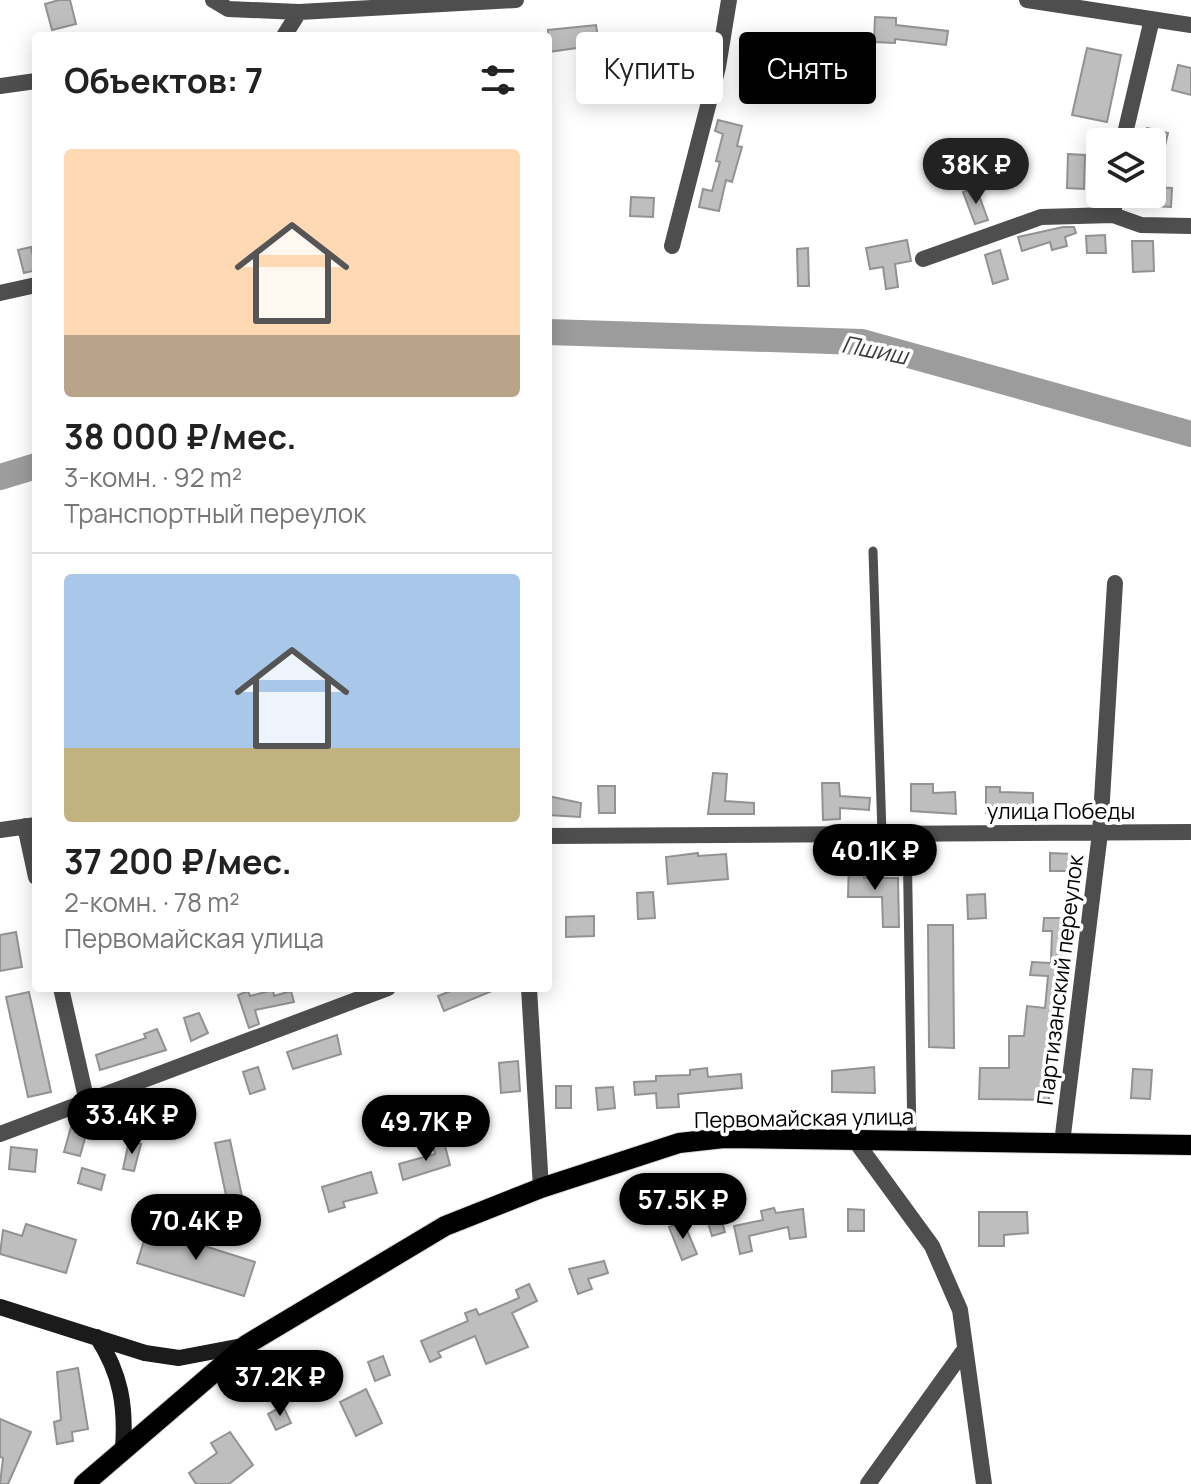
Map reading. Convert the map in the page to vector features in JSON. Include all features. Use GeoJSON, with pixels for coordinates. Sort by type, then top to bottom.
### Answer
{"type":"FeatureCollection","features":[{"type":"Feature","properties":{"kind":"main road","name":"Первомайская улица"},"geometry":{"type":"LineString","coordinates":[[84,1484],[246,1345],[445,1226],[541,1188],[679,1143],[724,1138],[1191,1145]]}},
{"type":"Feature","properties":{"kind":"main road"},"geometry":{"type":"LineString","coordinates":[[0,1307],[145,1353],[179,1358],[210,1355],[246,1345]]}},
{"type":"Feature","properties":{"kind":"main road"},"geometry":{"type":"LineString","coordinates":[[97,1337],[113,1361],[122,1389],[125,1417],[123,1449]]}},
{"type":"Feature","properties":{"kind":"street"},"geometry":{"type":"LineString","coordinates":[[213,0],[228,9],[299,12],[516,0]]}},
{"type":"Feature","properties":{"kind":"street"},"geometry":{"type":"LineString","coordinates":[[672,246],[718,67],[729,0]]}},
{"type":"Feature","properties":{"kind":"street"},"geometry":{"type":"LineString","coordinates":[[1027,0],[1191,25]]}},
{"type":"Feature","properties":{"kind":"street"},"geometry":{"type":"LineString","coordinates":[[286,32],[299,12]]}},
{"type":"Feature","properties":{"kind":"street"},"geometry":{"type":"LineString","coordinates":[[1126,128],[1152,19]]}},
{"type":"Feature","properties":{"kind":"street"},"geometry":{"type":"LineString","coordinates":[[0,86],[32,82]]}},
{"type":"Feature","properties":{"kind":"street"},"geometry":{"type":"LineString","coordinates":[[1113,215],[1114,208]]}},
{"type":"Feature","properties":{"kind":"street"},"geometry":{"type":"LineString","coordinates":[[923,259],[1041,217],[1113,215],[1141,225],[1191,226]]}},
{"type":"Feature","properties":{"kind":"street"},"geometry":{"type":"LineString","coordinates":[[0,293],[32,286]]}},
{"type":"Feature","properties":{"kind":"street","name":"Партизанский переулок"},"geometry":{"type":"LineString","coordinates":[[1062,1143],[1100,833],[1115,583]]}},
{"type":"Feature","properties":{"kind":"street"},"geometry":{"type":"LineString","coordinates":[[0,830],[30,825]]}},
{"type":"Feature","properties":{"kind":"street","name":"улица Победы"},"geometry":{"type":"LineString","coordinates":[[552,836],[1191,832]]}},
{"type":"Feature","properties":{"kind":"street"},"geometry":{"type":"LineString","coordinates":[[62,992],[87,1102]]}},
{"type":"Feature","properties":{"kind":"street"},"geometry":{"type":"LineString","coordinates":[[0,1134],[377,992]]}},
{"type":"Feature","properties":{"kind":"street"},"geometry":{"type":"LineString","coordinates":[[529,992],[541,1188]]}},
{"type":"Feature","properties":{"kind":"street"},"geometry":{"type":"LineString","coordinates":[[854,1139],[932,1246],[960,1310],[984,1484]]}},
{"type":"Feature","properties":{"kind":"street"},"geometry":{"type":"LineString","coordinates":[[868,1484],[965,1349]]}},
{"type":"Feature","properties":{"kind":"lane"},"geometry":{"type":"LineString","coordinates":[[873,551],[882,834]]}},
{"type":"Feature","properties":{"kind":"lane"},"geometry":{"type":"LineString","coordinates":[[907,834],[912,1140]]}},
{"type":"Feature","properties":{"kind":"building"},"geometry":{"type":"Polygon","coordinates":[[[70,0],[76,24],[52,30],[45,4],[70,0]]]}},
{"type":"Feature","properties":{"kind":"building"},"geometry":{"type":"Polygon","coordinates":[[[875,17],[896,18],[896,25],[948,31],[946,45],[895,39],[895,43],[876,42],[875,17]]]}},
{"type":"Feature","properties":{"kind":"building"},"geometry":{"type":"Polygon","coordinates":[[[596,25],[597,32],[576,32],[576,48],[552,51],[552,32],[548,32],[596,25]]]}},
{"type":"Feature","properties":{"kind":"building"},"geometry":{"type":"Polygon","coordinates":[[[1087,48],[1121,55],[1107,122],[1072,115],[1087,48]]]}},
{"type":"Feature","properties":{"kind":"building"},"geometry":{"type":"Polygon","coordinates":[[[1178,65],[1191,68],[1191,95],[1172,90],[1178,65]]]}},
{"type":"Feature","properties":{"kind":"building"},"geometry":{"type":"Polygon","coordinates":[[[718,120],[742,126],[737,146],[742,147],[732,182],[726,180],[719,211],[699,207],[703,189],[712,191],[720,162],[716,161],[723,134],[715,131],[718,120]]]}},
{"type":"Feature","properties":{"kind":"building"},"geometry":{"type":"Polygon","coordinates":[[[1068,154],[1085,155],[1084,189],[1067,188],[1068,154]]]}},
{"type":"Feature","properties":{"kind":"building"},"geometry":{"type":"Polygon","coordinates":[[[976,187],[988,220],[975,224],[963,192],[976,187]]]}},
{"type":"Feature","properties":{"kind":"building"},"geometry":{"type":"Polygon","coordinates":[[[1166,188],[1172,188],[1171,207],[1166,207],[1166,188]]]}},
{"type":"Feature","properties":{"kind":"building"},"geometry":{"type":"Polygon","coordinates":[[[631,197],[654,198],[653,217],[630,216],[631,197]]]}},
{"type":"Feature","properties":{"kind":"building"},"geometry":{"type":"Polygon","coordinates":[[[1074,227],[1076,233],[1065,237],[1067,246],[1052,250],[1050,242],[1022,251],[1018,237],[1074,227]]]}},
{"type":"Feature","properties":{"kind":"building"},"geometry":{"type":"Polygon","coordinates":[[[1105,235],[1106,253],[1087,253],[1086,236],[1105,235]]]}},
{"type":"Feature","properties":{"kind":"building"},"geometry":{"type":"Polygon","coordinates":[[[907,240],[911,261],[895,264],[898,287],[886,289],[883,267],[870,269],[866,248],[907,240]]]}},
{"type":"Feature","properties":{"kind":"building"},"geometry":{"type":"Polygon","coordinates":[[[1132,241],[1153,241],[1154,271],[1133,272],[1132,241]]]}},
{"type":"Feature","properties":{"kind":"building"},"geometry":{"type":"Polygon","coordinates":[[[31,247],[32,271],[24,273],[18,250],[31,247]]]}},
{"type":"Feature","properties":{"kind":"building"},"geometry":{"type":"Polygon","coordinates":[[[808,248],[809,286],[798,286],[797,249],[808,248]]]}},
{"type":"Feature","properties":{"kind":"building"},"geometry":{"type":"Polygon","coordinates":[[[1000,250],[1008,279],[993,284],[985,255],[1000,250]]]}},
{"type":"Feature","properties":{"kind":"building"},"geometry":{"type":"Polygon","coordinates":[[[713,773],[727,774],[725,801],[754,803],[754,814],[708,814],[713,773]]]}},
{"type":"Feature","properties":{"kind":"building"},"geometry":{"type":"Polygon","coordinates":[[[822,783],[839,783],[840,796],[870,798],[869,810],[840,808],[840,819],[823,820],[822,783]]]}},
{"type":"Feature","properties":{"kind":"building"},"geometry":{"type":"Polygon","coordinates":[[[911,784],[933,784],[933,793],[955,792],[956,814],[911,811],[911,784]]]}},
{"type":"Feature","properties":{"kind":"building"},"geometry":{"type":"Polygon","coordinates":[[[598,786],[615,786],[615,813],[599,813],[598,786]]]}},
{"type":"Feature","properties":{"kind":"building"},"geometry":{"type":"Polygon","coordinates":[[[986,787],[1000,787],[1000,792],[1033,793],[1033,813],[986,813],[986,787]]]}},
{"type":"Feature","properties":{"kind":"building"},"geometry":{"type":"Polygon","coordinates":[[[552,797],[581,803],[580,817],[552,815],[552,797]]]}},
{"type":"Feature","properties":{"kind":"building"},"geometry":{"type":"Polygon","coordinates":[[[698,853],[698,856],[726,854],[728,879],[668,884],[666,857],[698,853]]]}},
{"type":"Feature","properties":{"kind":"building"},"geometry":{"type":"Polygon","coordinates":[[[1050,853],[1073,854],[1073,871],[1050,871],[1050,853]]]}},
{"type":"Feature","properties":{"kind":"building"},"geometry":{"type":"Polygon","coordinates":[[[849,860],[864,860],[864,878],[898,878],[899,927],[883,927],[882,897],[848,897],[849,860]]]}},
{"type":"Feature","properties":{"kind":"building"},"geometry":{"type":"Polygon","coordinates":[[[653,892],[655,918],[638,919],[637,893],[653,892]]]}},
{"type":"Feature","properties":{"kind":"building"},"geometry":{"type":"Polygon","coordinates":[[[985,894],[986,918],[968,919],[967,895],[985,894]]]}},
{"type":"Feature","properties":{"kind":"building"},"geometry":{"type":"Polygon","coordinates":[[[594,916],[594,936],[566,937],[566,917],[594,916]]]}},
{"type":"Feature","properties":{"kind":"building"},"geometry":{"type":"Polygon","coordinates":[[[1044,918],[1064,918],[1059,1000],[1055,1022],[1049,1022],[1049,1100],[979,1099],[980,1068],[1009,1068],[1009,1036],[1024,1036],[1027,1006],[1045,1008],[1048,976],[1030,975],[1032,962],[1051,963],[1052,931],[1043,931],[1044,918]]]}},
{"type":"Feature","properties":{"kind":"building"},"geometry":{"type":"Polygon","coordinates":[[[928,925],[953,925],[954,1048],[929,1047],[928,925]]]}},
{"type":"Feature","properties":{"kind":"building"},"geometry":{"type":"Polygon","coordinates":[[[16,932],[22,967],[0,971],[0,935],[16,932]]]}},
{"type":"Feature","properties":{"kind":"building"},"geometry":{"type":"Polygon","coordinates":[[[29,992],[51,1092],[28,1097],[6,997],[29,992]]]}},
{"type":"Feature","properties":{"kind":"building"},"geometry":{"type":"Polygon","coordinates":[[[248,992],[250,996],[265,992],[273,992],[274,996],[291,992],[294,1002],[255,1010],[259,1024],[249,1028],[238,995],[248,992]]]}},
{"type":"Feature","properties":{"kind":"building"},"geometry":{"type":"Polygon","coordinates":[[[448,992],[489,992],[444,1011],[438,996],[448,992]]]}},
{"type":"Feature","properties":{"kind":"building"},"geometry":{"type":"Polygon","coordinates":[[[199,1013],[208,1033],[191,1041],[184,1018],[199,1013]]]}},
{"type":"Feature","properties":{"kind":"building"},"geometry":{"type":"Polygon","coordinates":[[[157,1029],[166,1050],[100,1070],[96,1055],[146,1038],[144,1034],[157,1029]]]}},
{"type":"Feature","properties":{"kind":"building"},"geometry":{"type":"Polygon","coordinates":[[[337,1035],[341,1054],[293,1069],[287,1052],[337,1035]]]}},
{"type":"Feature","properties":{"kind":"building"},"geometry":{"type":"Polygon","coordinates":[[[518,1061],[520,1091],[501,1093],[499,1063],[518,1061]]]}},
{"type":"Feature","properties":{"kind":"building"},"geometry":{"type":"Polygon","coordinates":[[[258,1067],[265,1089],[250,1094],[243,1072],[258,1067]]]}},
{"type":"Feature","properties":{"kind":"building"},"geometry":{"type":"Polygon","coordinates":[[[874,1067],[875,1093],[832,1092],[832,1071],[874,1067]]]}},
{"type":"Feature","properties":{"kind":"building"},"geometry":{"type":"Polygon","coordinates":[[[707,1068],[708,1077],[741,1074],[742,1088],[678,1094],[679,1107],[657,1108],[656,1093],[635,1095],[634,1082],[656,1081],[656,1076],[690,1075],[690,1070],[707,1068]]]}},
{"type":"Feature","properties":{"kind":"building"},"geometry":{"type":"Polygon","coordinates":[[[1133,1069],[1152,1070],[1150,1099],[1131,1098],[1133,1069]]]}},
{"type":"Feature","properties":{"kind":"building"},"geometry":{"type":"Polygon","coordinates":[[[556,1086],[571,1086],[571,1108],[556,1108],[556,1086]]]}},
{"type":"Feature","properties":{"kind":"building"},"geometry":{"type":"Polygon","coordinates":[[[613,1087],[615,1108],[598,1110],[596,1088],[613,1087]]]}},
{"type":"Feature","properties":{"kind":"building"},"geometry":{"type":"Polygon","coordinates":[[[71,1127],[87,1131],[80,1156],[64,1152],[71,1127]]]}},
{"type":"Feature","properties":{"kind":"building"},"geometry":{"type":"Polygon","coordinates":[[[230,1140],[246,1215],[231,1219],[215,1143],[230,1140]]]}},
{"type":"Feature","properties":{"kind":"building"},"geometry":{"type":"Polygon","coordinates":[[[129,1141],[141,1144],[134,1171],[123,1169],[129,1141]]]}},
{"type":"Feature","properties":{"kind":"building"},"geometry":{"type":"Polygon","coordinates":[[[444,1142],[450,1165],[403,1180],[399,1164],[435,1154],[433,1145],[444,1142]]]}},
{"type":"Feature","properties":{"kind":"building"},"geometry":{"type":"Polygon","coordinates":[[[11,1147],[37,1150],[35,1172],[9,1169],[11,1147]]]}},
{"type":"Feature","properties":{"kind":"building"},"geometry":{"type":"Polygon","coordinates":[[[82,1168],[105,1175],[101,1190],[78,1183],[82,1168]]]}},
{"type":"Feature","properties":{"kind":"building"},"geometry":{"type":"Polygon","coordinates":[[[371,1172],[377,1193],[343,1202],[345,1207],[329,1212],[322,1187],[371,1172]]]}},
{"type":"Feature","properties":{"kind":"building"},"geometry":{"type":"Polygon","coordinates":[[[774,1208],[776,1213],[803,1209],[806,1237],[790,1239],[788,1227],[749,1236],[752,1251],[740,1254],[734,1226],[763,1220],[761,1211],[774,1208]]]}},
{"type":"Feature","properties":{"kind":"building"},"geometry":{"type":"Polygon","coordinates":[[[718,1209],[725,1232],[712,1236],[705,1213],[718,1209]]]}},
{"type":"Feature","properties":{"kind":"building"},"geometry":{"type":"Polygon","coordinates":[[[848,1209],[864,1210],[864,1231],[848,1231],[848,1209]]]}},
{"type":"Feature","properties":{"kind":"building"},"geometry":{"type":"Polygon","coordinates":[[[979,1212],[1027,1212],[1028,1233],[1004,1235],[1004,1246],[979,1246],[979,1212]]]}},
{"type":"Feature","properties":{"kind":"building"},"geometry":{"type":"Polygon","coordinates":[[[683,1221],[697,1254],[682,1260],[669,1227],[683,1221]]]}},
{"type":"Feature","properties":{"kind":"building"},"geometry":{"type":"Polygon","coordinates":[[[26,1224],[76,1240],[66,1273],[0,1254],[3,1230],[22,1236],[26,1224]]]}},
{"type":"Feature","properties":{"kind":"building"},"geometry":{"type":"Polygon","coordinates":[[[148,1228],[255,1262],[244,1296],[137,1263],[148,1228]]]}},
{"type":"Feature","properties":{"kind":"building"},"geometry":{"type":"Polygon","coordinates":[[[604,1261],[608,1273],[588,1279],[592,1289],[578,1294],[569,1269],[604,1261]]]}},
{"type":"Feature","properties":{"kind":"building"},"geometry":{"type":"Polygon","coordinates":[[[529,1284],[537,1301],[512,1313],[528,1347],[486,1364],[475,1336],[438,1352],[441,1357],[430,1362],[421,1341],[468,1321],[465,1313],[476,1309],[479,1315],[519,1298],[516,1290],[529,1284]]]}},
{"type":"Feature","properties":{"kind":"building"},"geometry":{"type":"Polygon","coordinates":[[[383,1356],[390,1375],[375,1381],[368,1362],[383,1356]]]}},
{"type":"Feature","properties":{"kind":"building"},"geometry":{"type":"Polygon","coordinates":[[[78,1368],[88,1429],[72,1432],[73,1441],[57,1444],[54,1422],[61,1420],[57,1372],[78,1368]]]}},
{"type":"Feature","properties":{"kind":"building"},"geometry":{"type":"Polygon","coordinates":[[[366,1389],[382,1423],[356,1436],[340,1402],[366,1389]]]}},
{"type":"Feature","properties":{"kind":"building"},"geometry":{"type":"Polygon","coordinates":[[[283,1406],[291,1423],[276,1430],[268,1414],[283,1406]]]}},
{"type":"Feature","properties":{"kind":"building"},"geometry":{"type":"Polygon","coordinates":[[[0,1419],[31,1432],[8,1484],[0,1484],[3,1458],[0,1457],[0,1419]]]}},
{"type":"Feature","properties":{"kind":"building"},"geometry":{"type":"Polygon","coordinates":[[[230,1432],[253,1465],[229,1484],[196,1484],[189,1473],[217,1453],[211,1443],[230,1432]]]}},
{"type":"Feature","properties":{"kind":"waterway","name":"Пшиш"},"geometry":{"type":"LineString","coordinates":[[552,332],[862,342],[1191,434]]}},
{"type":"Feature","properties":{"kind":"waterway","name":"Пшиш"},"geometry":{"type":"LineString","coordinates":[[0,477],[32,467]]}}]}
